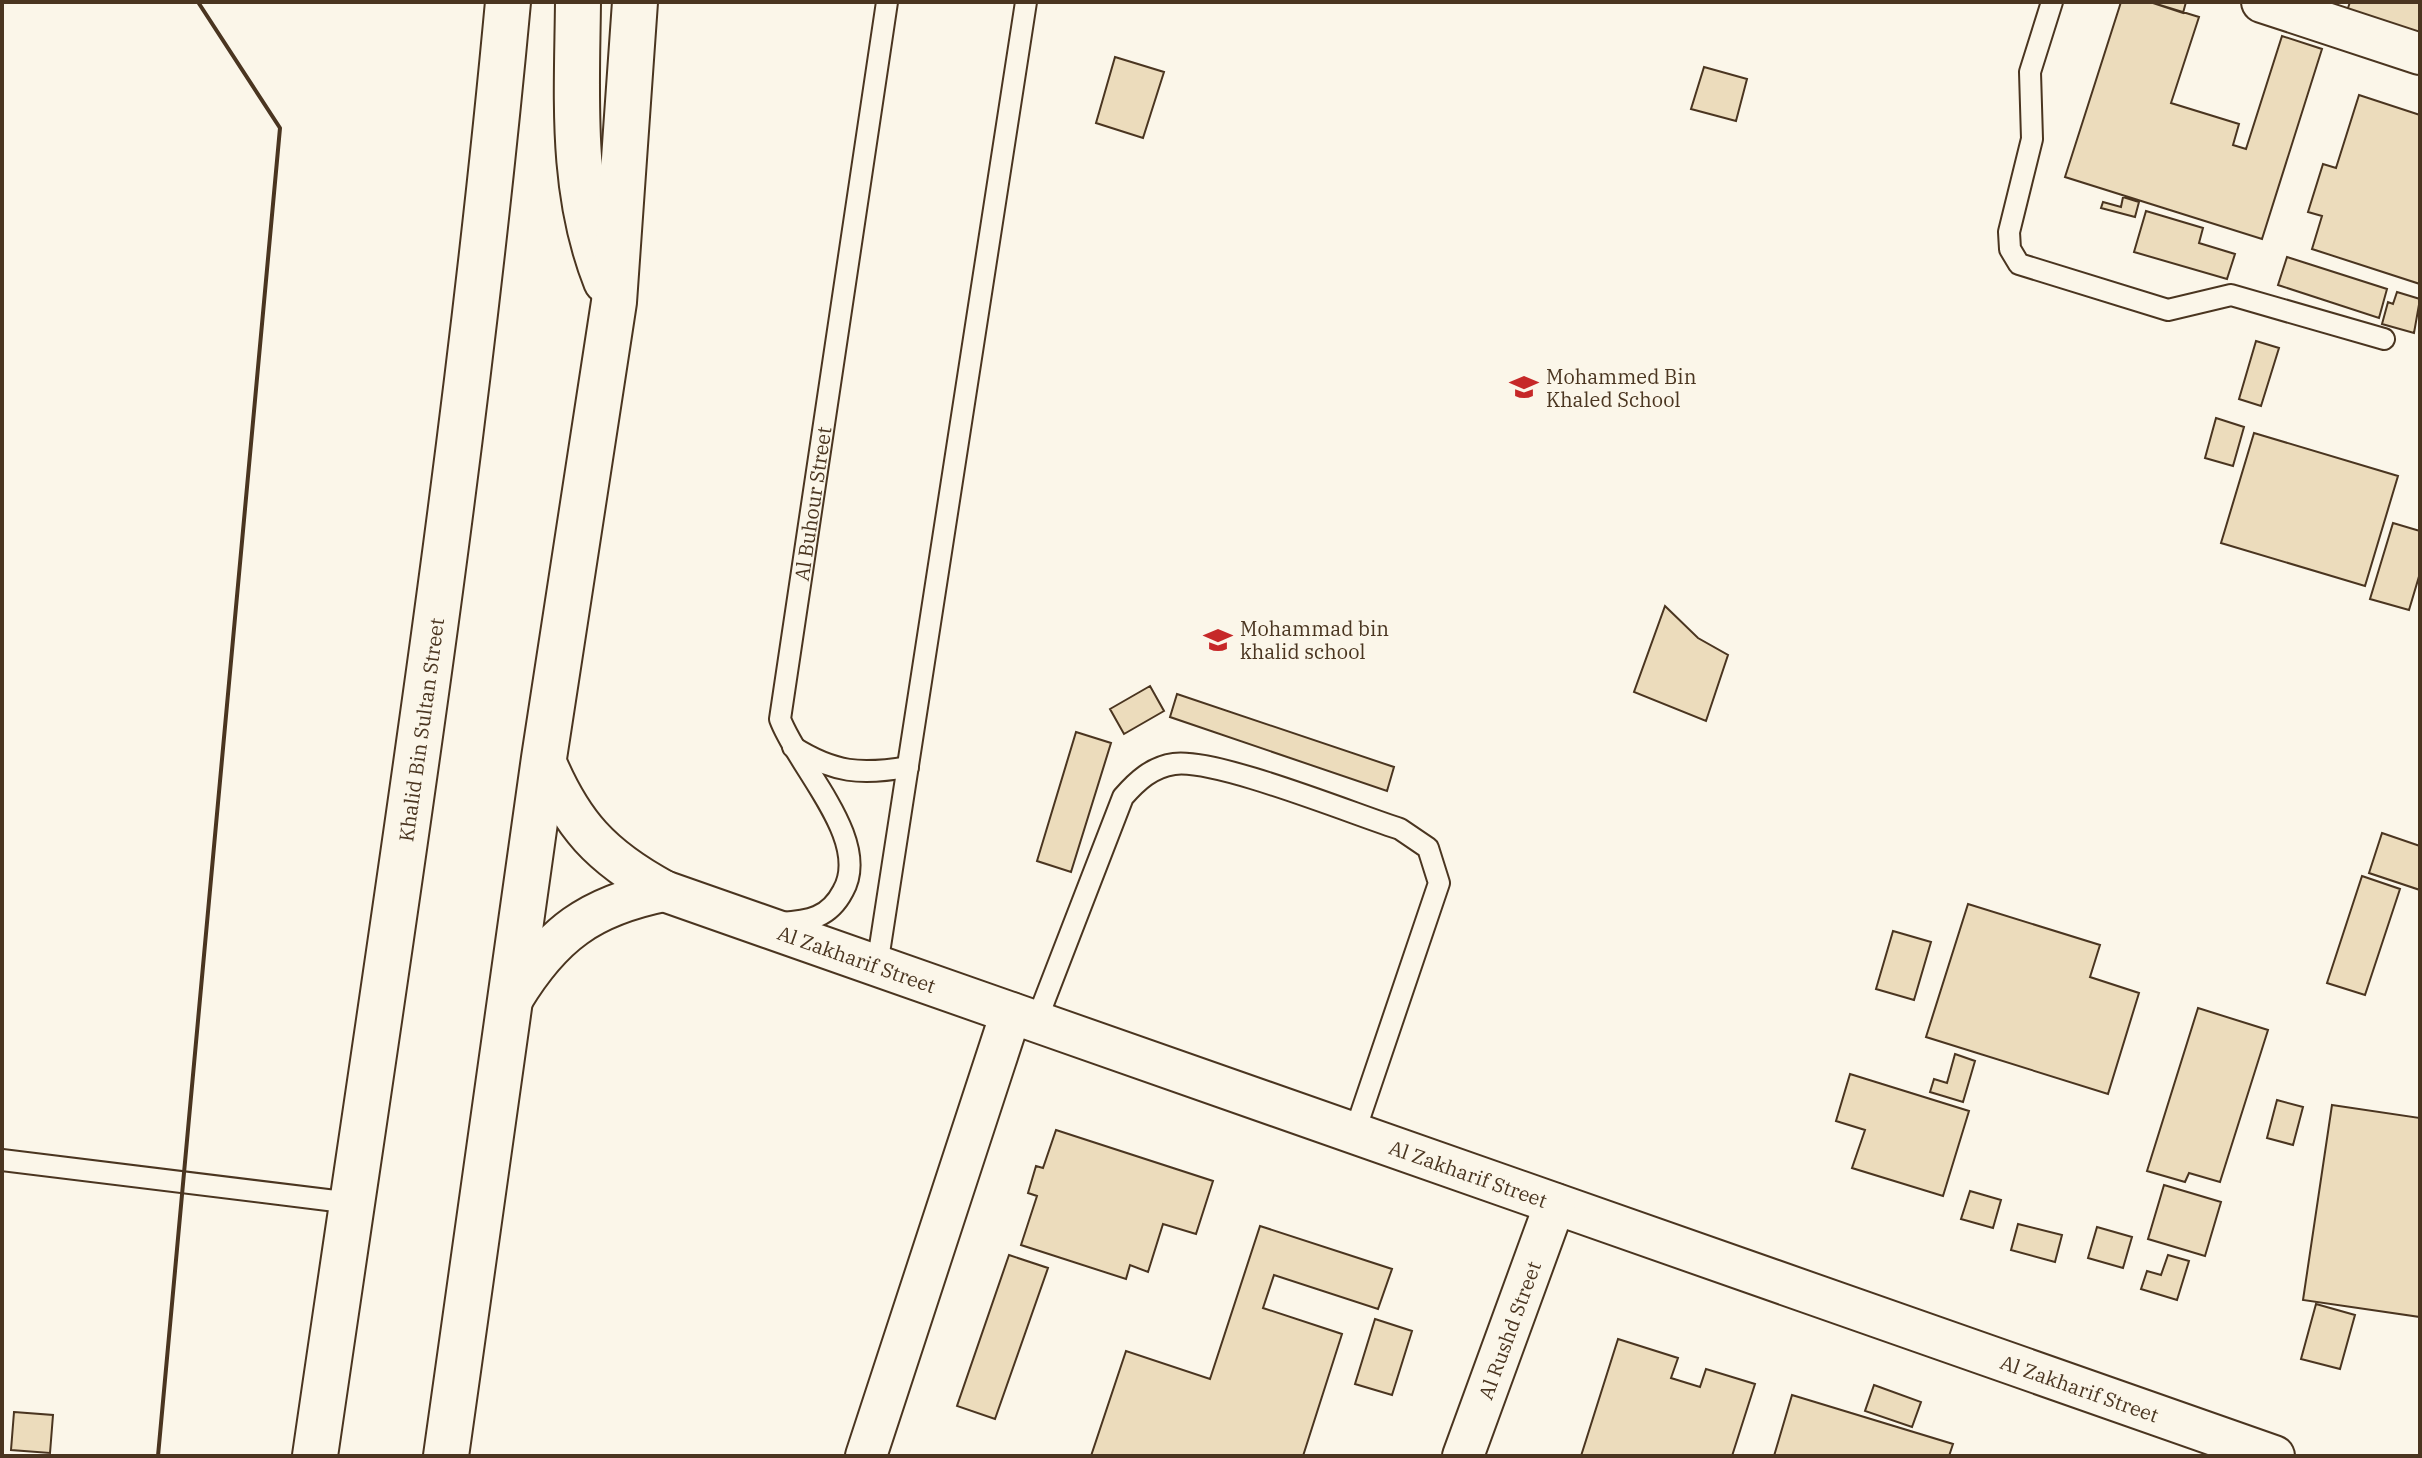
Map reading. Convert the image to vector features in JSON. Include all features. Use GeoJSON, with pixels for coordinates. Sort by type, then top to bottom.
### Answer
{"type":"FeatureCollection","features":[{"type":"Feature","properties":{"kind":"main road","name":"Khalid Bin Sultan Street"},"geometry":{"type":"LineString","coordinates":[[315,1456],[448,528],[490,198],[508,2]]}},
{"type":"Feature","properties":{"kind":"main road"},"geometry":{"type":"LineString","coordinates":[[578,2],[576,138],[581,196],[593,247],[614,302]]}},
{"type":"Feature","properties":{"kind":"main road"},"geometry":{"type":"LineString","coordinates":[[446,1456],[513,998],[544,758],[614,302],[635,2]]}},
{"type":"Feature","properties":{"kind":"street"},"geometry":{"type":"LineString","coordinates":[[2262,2],[2420,54]]}},
{"type":"Feature","properties":{"kind":"street","name":"Al Zakharif Street"},"geometry":{"type":"LineString","coordinates":[[544,758],[558,792],[577,824],[602,851],[631,874],[664,891],[2274,1456]]}},
{"type":"Feature","properties":{"kind":"street"},"geometry":{"type":"LineString","coordinates":[[513,998],[533,965],[559,937],[591,914],[664,891]]}},
{"type":"Feature","properties":{"kind":"street"},"geometry":{"type":"LineString","coordinates":[[866,1456],[1024,1017]]}},
{"type":"Feature","properties":{"kind":"street","name":"Al Rushd Street"},"geometry":{"type":"LineString","coordinates":[[1463,1456],[1555,1204]]}},
{"type":"Feature","properties":{"kind":"lane","name":"Al Buhour Street"},"geometry":{"type":"LineString","coordinates":[[760,925],[813,920],[821,916],[840,898],[851,869],[847,838],[789,745],[780,719],[887,2]]}},
{"type":"Feature","properties":{"kind":"lane"},"geometry":{"type":"LineString","coordinates":[[877,966],[1026,2]]}},
{"type":"Feature","properties":{"kind":"lane"},"geometry":{"type":"LineString","coordinates":[[2052,2],[2030,72],[2032,139],[2009,232],[2010,249],[2019,264],[2168,310],[2231,295],[2384,339]]}},
{"type":"Feature","properties":{"kind":"lane"},"geometry":{"type":"LineString","coordinates":[[789,745],[811,759],[844,772],[876,772],[908,767]]}},
{"type":"Feature","properties":{"kind":"lane"},"geometry":{"type":"LineString","coordinates":[[1024,1017],[1119,805],[1136,781],[1152,771],[1170,764],[1207,765],[1400,829],[1428,848],[1439,883],[1354,1134]]}},
{"type":"Feature","properties":{"kind":"lane"},"geometry":{"type":"LineString","coordinates":[[2,1160],[352,1203]]}},
{"type":"Feature","properties":{"kind":"building"},"geometry":{"type":"Polygon","coordinates":[[[2121,2],[2150,2],[2199,17],[2171,103],[2239,124],[2233,145],[2246,149],[2282,36],[2322,49],[2262,239],[2065,177],[2121,2]]]}},
{"type":"Feature","properties":{"kind":"building"},"geometry":{"type":"Polygon","coordinates":[[[2150,2],[2186,2],[2183,13],[2150,2]]]}},
{"type":"Feature","properties":{"kind":"building"},"geometry":{"type":"Polygon","coordinates":[[[2350,2],[2420,2],[2420,34],[2347,11],[2350,2]]]}},
{"type":"Feature","properties":{"kind":"building"},"geometry":{"type":"Polygon","coordinates":[[[1115,57],[1164,72],[1143,138],[1096,123],[1115,57]]]}},
{"type":"Feature","properties":{"kind":"building"},"geometry":{"type":"Polygon","coordinates":[[[1704,67],[1747,79],[1736,121],[1691,109],[1704,67]]]}},
{"type":"Feature","properties":{"kind":"building"},"geometry":{"type":"Polygon","coordinates":[[[2359,95],[2420,115],[2420,284],[2312,249],[2322,216],[2308,212],[2323,164],[2336,168],[2359,95]]]}},
{"type":"Feature","properties":{"kind":"building"},"geometry":{"type":"Polygon","coordinates":[[[2123,197],[2139,202],[2135,217],[2101,208],[2103,202],[2121,207],[2123,197]]]}},
{"type":"Feature","properties":{"kind":"building"},"geometry":{"type":"Polygon","coordinates":[[[2146,211],[2203,228],[2199,243],[2235,254],[2227,279],[2134,252],[2146,211]]]}},
{"type":"Feature","properties":{"kind":"building"},"geometry":{"type":"Polygon","coordinates":[[[2287,257],[2387,289],[2379,318],[2278,285],[2287,257]]]}},
{"type":"Feature","properties":{"kind":"building"},"geometry":{"type":"Polygon","coordinates":[[[2397,292],[2420,299],[2414,333],[2382,324],[2388,302],[2393,304],[2397,292]]]}},
{"type":"Feature","properties":{"kind":"building"},"geometry":{"type":"Polygon","coordinates":[[[2256,341],[2279,348],[2261,406],[2239,399],[2256,341]]]}},
{"type":"Feature","properties":{"kind":"building"},"geometry":{"type":"Polygon","coordinates":[[[2216,418],[2244,427],[2233,466],[2205,458],[2216,418]]]}},
{"type":"Feature","properties":{"kind":"building"},"geometry":{"type":"Polygon","coordinates":[[[2254,433],[2398,476],[2365,586],[2221,543],[2254,433]]]}},
{"type":"Feature","properties":{"kind":"building"},"geometry":{"type":"Polygon","coordinates":[[[2393,523],[2420,531],[2420,573],[2409,610],[2370,599],[2393,523]]]}},
{"type":"Feature","properties":{"kind":"building"},"geometry":{"type":"Polygon","coordinates":[[[1665,606],[1698,638],[1728,655],[1706,721],[1634,692],[1665,606]]]}},
{"type":"Feature","properties":{"kind":"building"},"geometry":{"type":"Polygon","coordinates":[[[1150,686],[1164,711],[1124,734],[1110,709],[1150,686]]]}},
{"type":"Feature","properties":{"kind":"building"},"geometry":{"type":"Polygon","coordinates":[[[1177,694],[1394,767],[1387,791],[1170,717],[1177,694]]]}},
{"type":"Feature","properties":{"kind":"building"},"geometry":{"type":"Polygon","coordinates":[[[1076,732],[1111,743],[1071,872],[1037,861],[1076,732]]]}},
{"type":"Feature","properties":{"kind":"building"},"geometry":{"type":"Polygon","coordinates":[[[2382,833],[2420,846],[2420,890],[2369,873],[2382,833]]]}},
{"type":"Feature","properties":{"kind":"building"},"geometry":{"type":"Polygon","coordinates":[[[2362,876],[2400,889],[2365,995],[2327,983],[2362,876]]]}},
{"type":"Feature","properties":{"kind":"building"},"geometry":{"type":"Polygon","coordinates":[[[1968,904],[2100,945],[2090,977],[2139,993],[2108,1094],[1926,1037],[1968,904]]]}},
{"type":"Feature","properties":{"kind":"building"},"geometry":{"type":"Polygon","coordinates":[[[1893,931],[1931,942],[1914,1000],[1876,989],[1893,931]]]}},
{"type":"Feature","properties":{"kind":"building"},"geometry":{"type":"Polygon","coordinates":[[[2198,1008],[2268,1030],[2220,1182],[2189,1173],[2185,1182],[2147,1171],[2198,1008]]]}},
{"type":"Feature","properties":{"kind":"building"},"geometry":{"type":"Polygon","coordinates":[[[1955,1054],[1975,1061],[1963,1102],[1930,1092],[1934,1079],[1947,1083],[1955,1054]]]}},
{"type":"Feature","properties":{"kind":"building"},"geometry":{"type":"Polygon","coordinates":[[[1850,1074],[1969,1111],[1943,1196],[1852,1168],[1865,1130],[1836,1121],[1850,1074]]]}},
{"type":"Feature","properties":{"kind":"building"},"geometry":{"type":"Polygon","coordinates":[[[2277,1100],[2303,1107],[2293,1145],[2267,1138],[2277,1100]]]}},
{"type":"Feature","properties":{"kind":"building"},"geometry":{"type":"Polygon","coordinates":[[[2332,1105],[2420,1118],[2420,1317],[2303,1300],[2332,1105]]]}},
{"type":"Feature","properties":{"kind":"building"},"geometry":{"type":"Polygon","coordinates":[[[1056,1130],[1213,1181],[1196,1234],[1163,1224],[1148,1272],[1130,1265],[1126,1279],[1021,1245],[1037,1196],[1028,1193],[1036,1166],[1043,1168],[1056,1130]]]}},
{"type":"Feature","properties":{"kind":"building"},"geometry":{"type":"Polygon","coordinates":[[[2164,1185],[2221,1202],[2205,1256],[2148,1239],[2164,1185]]]}},
{"type":"Feature","properties":{"kind":"building"},"geometry":{"type":"Polygon","coordinates":[[[1970,1191],[2001,1200],[1993,1228],[1961,1219],[1970,1191]]]}},
{"type":"Feature","properties":{"kind":"building"},"geometry":{"type":"Polygon","coordinates":[[[2018,1224],[2062,1235],[2055,1262],[2011,1250],[2018,1224]]]}},
{"type":"Feature","properties":{"kind":"building"},"geometry":{"type":"Polygon","coordinates":[[[1260,1226],[1392,1269],[1378,1309],[1274,1275],[1263,1308],[1342,1334],[1303,1456],[1091,1456],[1126,1351],[1210,1379],[1260,1226]]]}},
{"type":"Feature","properties":{"kind":"building"},"geometry":{"type":"Polygon","coordinates":[[[2097,1227],[2132,1237],[2123,1268],[2088,1258],[2097,1227]]]}},
{"type":"Feature","properties":{"kind":"building"},"geometry":{"type":"Polygon","coordinates":[[[1009,1255],[1048,1268],[995,1419],[957,1406],[1009,1255]]]}},
{"type":"Feature","properties":{"kind":"building"},"geometry":{"type":"Polygon","coordinates":[[[2168,1255],[2189,1261],[2177,1300],[2141,1289],[2147,1271],[2161,1275],[2168,1255]]]}},
{"type":"Feature","properties":{"kind":"building"},"geometry":{"type":"Polygon","coordinates":[[[2316,1304],[2355,1315],[2340,1369],[2301,1359],[2316,1304]]]}},
{"type":"Feature","properties":{"kind":"building"},"geometry":{"type":"Polygon","coordinates":[[[1375,1319],[1412,1331],[1392,1395],[1355,1384],[1375,1319]]]}},
{"type":"Feature","properties":{"kind":"building"},"geometry":{"type":"Polygon","coordinates":[[[1618,1339],[1678,1358],[1671,1378],[1700,1387],[1706,1369],[1755,1384],[1732,1456],[1581,1456],[1618,1339]]]}},
{"type":"Feature","properties":{"kind":"building"},"geometry":{"type":"Polygon","coordinates":[[[1874,1385],[1921,1402],[1912,1427],[1865,1411],[1874,1385]]]}},
{"type":"Feature","properties":{"kind":"building"},"geometry":{"type":"Polygon","coordinates":[[[1792,1395],[1953,1444],[1949,1456],[1774,1456],[1792,1395]]]}},
{"type":"Feature","properties":{"kind":"building"},"geometry":{"type":"Polygon","coordinates":[[[14,1412],[53,1415],[50,1453],[11,1450],[14,1412]]]}},
{"type":"Feature","properties":{"kind":"wall"},"geometry":{"type":"LineString","coordinates":[[158,1456],[280,128],[198,2]]}},
{"type":"Feature","properties":{"kind":"place","name":"Mohammed Bin Khaled School"},"geometry":{"type":"Point","coordinates":[1524,387]}},
{"type":"Feature","properties":{"kind":"place","name":"Mohammad bin khalid school"},"geometry":{"type":"Point","coordinates":[1218,640]}}]}
